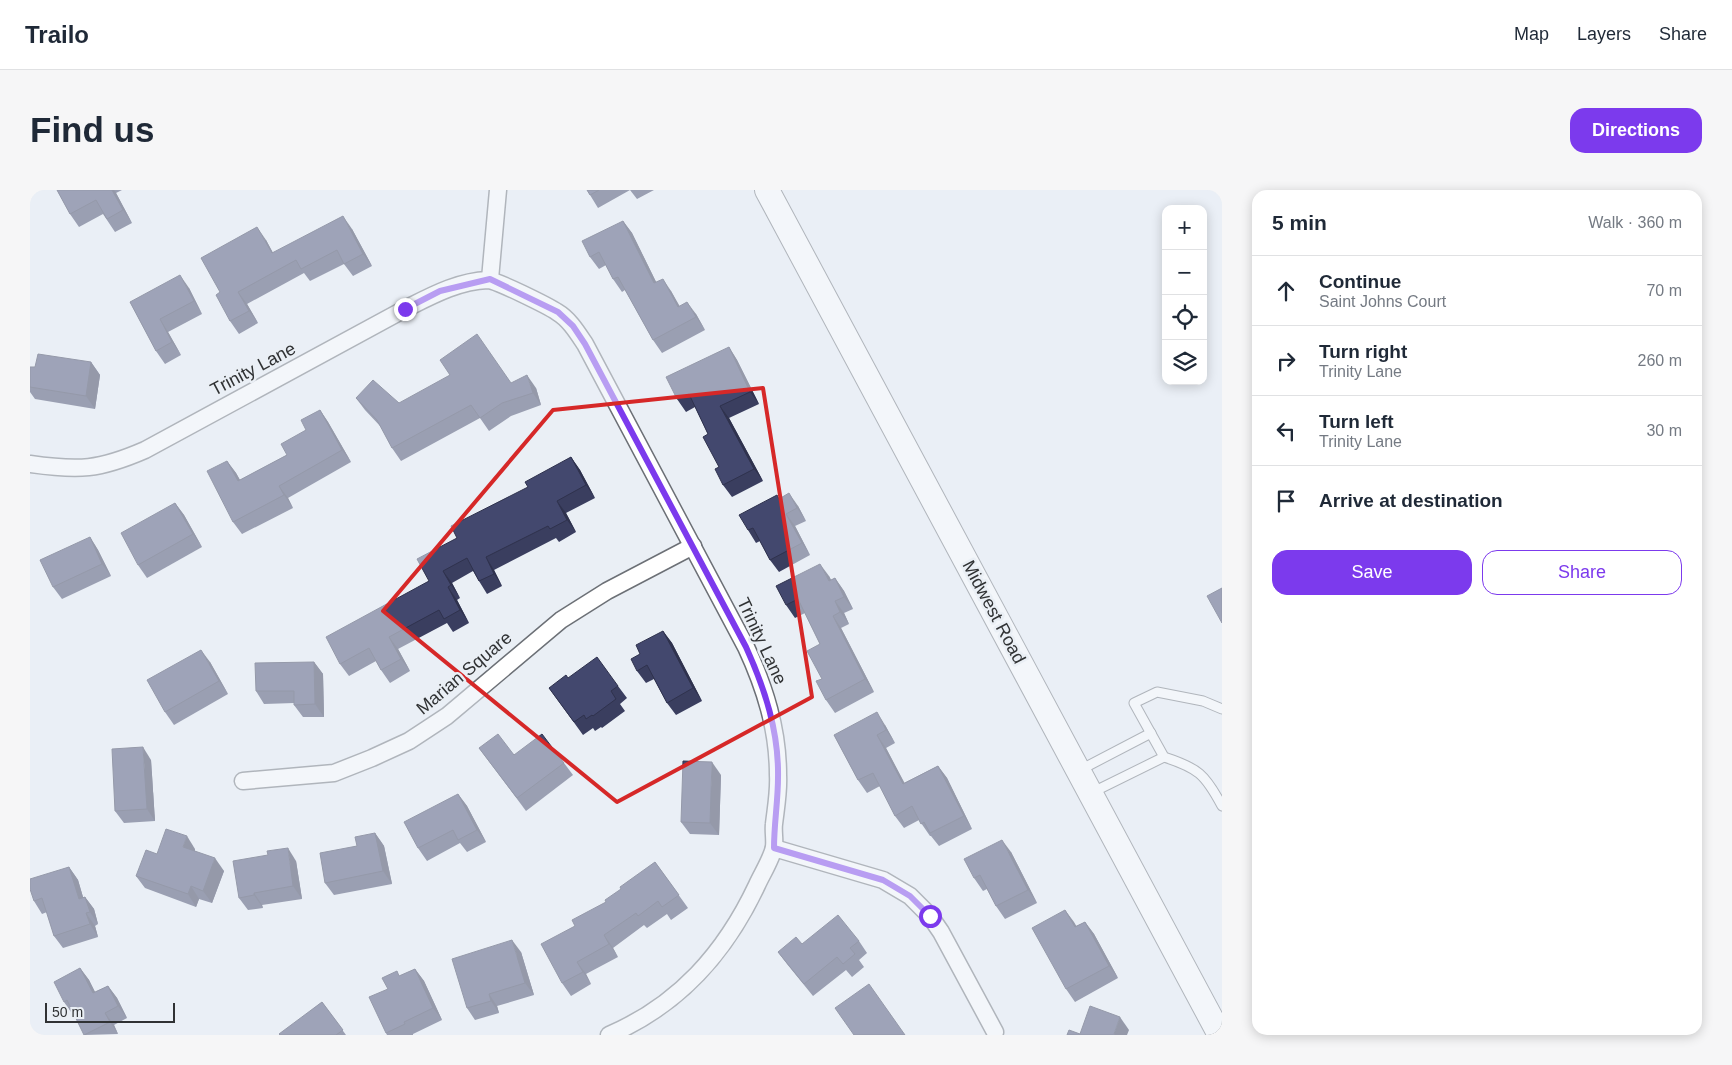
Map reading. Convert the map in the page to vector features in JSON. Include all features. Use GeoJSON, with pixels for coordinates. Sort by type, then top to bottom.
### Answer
{"type":"FeatureCollection","features":[{"type":"Feature","properties":{"kind":"main road","name":"Midwest Road"},"geometry":{"type":"LineString","coordinates":[[767,190],[1220,1035]]}},
{"type":"Feature","properties":{"kind":"street"},"geometry":{"type":"LineString","coordinates":[[490,279],[498,190]]}},
{"type":"Feature","properties":{"kind":"street","name":"Trinity Lane"},"geometry":{"type":"LineString","coordinates":[[30,464],[74,469],[94,467],[119,461],[145,450],[440,291],[490,279],[558,312],[573,326],[585,344],[746,647],[759,676],[768,704],[774,727],[778,766],[774,848],[745,909],[728,937],[712,959],[690,982],[658,1009],[609,1035]]}},
{"type":"Feature","properties":{"kind":"street","name":"Marian Square"},"geometry":{"type":"LineString","coordinates":[[243,781],[334,773],[409,741],[447,716],[561,620],[607,591],[692,546]]}},
{"type":"Feature","properties":{"kind":"street"},"geometry":{"type":"LineString","coordinates":[[774,848],[883,880],[910,896],[930,916],[941,932],[995,1032]]}},
{"type":"Feature","properties":{"kind":"lane"},"geometry":{"type":"LineString","coordinates":[[1221,800],[1208,780],[1200,772],[1183,763],[1164,757],[1134,703],[1157,692],[1203,701],[1222,709]]}},
{"type":"Feature","properties":{"kind":"lane"},"geometry":{"type":"LineString","coordinates":[[1078,771],[1151,734]]}},
{"type":"Feature","properties":{"kind":"lane"},"geometry":{"type":"LineString","coordinates":[[1090,793],[1164,757]]}},
{"type":"Feature","properties":{"kind":"highlighted area"},"geometry":{"type":"Polygon","coordinates":[[[763,388],[812,697],[617,802],[383,611],[553,410],[763,388]]]}},
{"type":"Feature","properties":{"kind":"building"},"geometry":{"type":"Polygon","coordinates":[[[57,190],[112,190],[123,210],[107,219],[96,200],[70,214],[57,190]]]}},
{"type":"Feature","properties":{"kind":"building"},"geometry":{"type":"Polygon","coordinates":[[[587,190],[599,190],[590,195],[587,190]]]}},
{"type":"Feature","properties":{"kind":"building"},"geometry":{"type":"Polygon","coordinates":[[[343,216],[363,254],[344,264],[337,250],[301,269],[296,260],[238,292],[249,311],[230,321],[216,295],[220,292],[201,258],[257,227],[272,253],[343,216]]]}},
{"type":"Feature","properties":{"kind":"building"},"geometry":{"type":"Polygon","coordinates":[[[623,221],[654,283],[663,279],[678,307],[687,302],[696,317],[653,340],[618,277],[613,279],[599,252],[590,257],[582,241],[623,221]]]}},
{"type":"Feature","properties":{"kind":"building"},"geometry":{"type":"Polygon","coordinates":[[[180,275],[194,301],[160,319],[172,342],[156,351],[130,302],[180,275]]]}},
{"type":"Feature","properties":{"kind":"building"},"geometry":{"type":"Polygon","coordinates":[[[477,334],[511,383],[527,375],[533,393],[502,403],[480,418],[471,405],[392,448],[377,420],[356,398],[373,380],[399,403],[450,375],[440,360],[477,334]]]}},
{"type":"Feature","properties":{"kind":"building"},"geometry":{"type":"Polygon","coordinates":[[[729,347],[750,392],[720,406],[754,469],[723,485],[715,469],[719,467],[703,437],[708,434],[689,394],[677,399],[666,377],[729,347]]]}},
{"type":"Feature","properties":{"kind":"building"},"geometry":{"type":"Polygon","coordinates":[[[38,354],[91,362],[86,396],[30,387],[30,367],[35,367],[38,354]]]}},
{"type":"Feature","properties":{"kind":"building"},"geometry":{"type":"Polygon","coordinates":[[[320,410],[342,450],[279,486],[284,495],[233,522],[207,471],[227,461],[238,481],[287,455],[281,444],[306,430],[301,420],[320,410]]]}},
{"type":"Feature","properties":{"kind":"building"},"geometry":{"type":"Polygon","coordinates":[[[571,457],[586,485],[557,501],[567,520],[550,529],[548,526],[486,557],[494,574],[479,581],[467,558],[443,571],[451,585],[448,587],[460,610],[444,619],[439,610],[389,637],[401,659],[381,670],[369,648],[340,664],[326,637],[429,581],[417,559],[457,538],[451,526],[528,487],[525,482],[571,457]]]}},
{"type":"Feature","properties":{"kind":"building"},"geometry":{"type":"Polygon","coordinates":[[[789,493],[797,508],[786,514],[802,543],[770,560],[753,528],[748,530],[739,515],[777,495],[779,499],[789,493]]]}},
{"type":"Feature","properties":{"kind":"building"},"geometry":{"type":"Polygon","coordinates":[[[175,503],[193,534],[138,565],[121,533],[175,503]]]}},
{"type":"Feature","properties":{"kind":"building"},"geometry":{"type":"Polygon","coordinates":[[[90,537],[102,564],[53,587],[40,560],[90,537]]]}},
{"type":"Feature","properties":{"kind":"building"},"geometry":{"type":"Polygon","coordinates":[[[820,564],[829,581],[835,578],[844,597],[835,601],[840,612],[833,616],[865,679],[826,700],[816,681],[822,679],[807,651],[820,644],[798,599],[786,605],[776,586],[820,564]]]}},
{"type":"Feature","properties":{"kind":"building"},"geometry":{"type":"Polygon","coordinates":[[[1222,588],[1222,623],[1207,596],[1222,588]]]}},
{"type":"Feature","properties":{"kind":"building"},"geometry":{"type":"Polygon","coordinates":[[[663,631],[693,688],[667,703],[647,665],[637,671],[631,659],[640,654],[636,645],[663,631]]]}},
{"type":"Feature","properties":{"kind":"building"},"geometry":{"type":"Polygon","coordinates":[[[201,650],[219,681],[165,712],[147,680],[201,650]]]}},
{"type":"Feature","properties":{"kind":"building"},"geometry":{"type":"Polygon","coordinates":[[[597,657],[618,686],[611,691],[616,699],[593,716],[586,719],[584,715],[574,722],[549,688],[566,675],[568,678],[597,657]]]}},
{"type":"Feature","properties":{"kind":"building"},"geometry":{"type":"Polygon","coordinates":[[[314,662],[315,704],[294,705],[294,691],[256,691],[255,663],[314,662]]]}},
{"type":"Feature","properties":{"kind":"building"},"geometry":{"type":"Polygon","coordinates":[[[877,712],[886,730],[877,735],[903,784],[938,766],[964,816],[930,833],[924,822],[921,824],[912,806],[895,816],[873,773],[858,780],[834,735],[877,712]]]}},
{"type":"Feature","properties":{"kind":"building"},"geometry":{"type":"Polygon","coordinates":[[[498,734],[514,755],[542,734],[564,763],[517,798],[479,748],[498,734]]]}},
{"type":"Feature","properties":{"kind":"building"},"geometry":{"type":"Polygon","coordinates":[[[143,747],[147,809],[115,811],[112,749],[143,747]]]}},
{"type":"Feature","properties":{"kind":"building"},"geometry":{"type":"Polygon","coordinates":[[[683,761],[712,762],[710,823],[681,822],[683,761]]]}},
{"type":"Feature","properties":{"kind":"building"},"geometry":{"type":"Polygon","coordinates":[[[458,794],[477,830],[458,840],[453,830],[418,848],[404,822],[458,794]]]}},
{"type":"Feature","properties":{"kind":"building"},"geometry":{"type":"Polygon","coordinates":[[[166,829],[187,836],[183,847],[215,858],[203,891],[191,886],[188,894],[136,876],[146,850],[157,854],[166,829]]]}},
{"type":"Feature","properties":{"kind":"building"},"geometry":{"type":"Polygon","coordinates":[[[375,833],[383,871],[325,883],[320,853],[357,846],[355,837],[375,833]]]}},
{"type":"Feature","properties":{"kind":"building"},"geometry":{"type":"Polygon","coordinates":[[[1002,840],[1028,890],[996,906],[980,875],[974,878],[964,859],[1002,840]]]}},
{"type":"Feature","properties":{"kind":"building"},"geometry":{"type":"Polygon","coordinates":[[[288,848],[293,886],[254,893],[254,895],[239,898],[233,861],[268,855],[267,851],[288,848]]]}},
{"type":"Feature","properties":{"kind":"building"},"geometry":{"type":"Polygon","coordinates":[[[655,862],[679,895],[662,907],[658,901],[638,916],[636,913],[604,935],[609,944],[577,962],[583,972],[562,983],[541,944],[575,926],[572,920],[606,902],[605,900],[621,889],[620,887],[655,862]]]}},
{"type":"Feature","properties":{"kind":"building"},"geometry":{"type":"Polygon","coordinates":[[[69,867],[79,899],[85,897],[90,912],[86,913],[90,924],[54,936],[42,898],[34,901],[30,889],[30,879],[69,867]]]}},
{"type":"Feature","properties":{"kind":"building"},"geometry":{"type":"Polygon","coordinates":[[[1065,910],[1075,927],[1085,922],[1109,966],[1066,989],[1032,928],[1065,910]]]}},
{"type":"Feature","properties":{"kind":"building"},"geometry":{"type":"Polygon","coordinates":[[[838,915],[859,941],[850,948],[855,954],[843,964],[837,957],[804,984],[778,952],[796,937],[802,944],[838,915]]]}},
{"type":"Feature","properties":{"kind":"building"},"geometry":{"type":"Polygon","coordinates":[[[512,940],[525,983],[489,994],[491,1001],[467,1008],[452,959],[512,940]]]}},
{"type":"Feature","properties":{"kind":"building"},"geometry":{"type":"Polygon","coordinates":[[[80,968],[93,993],[108,986],[118,1006],[105,1013],[110,1022],[84,1035],[67,1000],[64,1002],[54,982],[80,968]]]}},
{"type":"Feature","properties":{"kind":"building"},"geometry":{"type":"Polygon","coordinates":[[[415,969],[433,1008],[386,1033],[369,997],[388,989],[382,978],[397,971],[399,976],[415,969]]]}},
{"type":"Feature","properties":{"kind":"building"},"geometry":{"type":"Polygon","coordinates":[[[869,984],[905,1035],[854,1035],[835,1008],[869,984]]]}},
{"type":"Feature","properties":{"kind":"building"},"geometry":{"type":"Polygon","coordinates":[[[322,1002],[343,1030],[336,1035],[279,1034],[322,1002]]]}},
{"type":"Feature","properties":{"kind":"building"},"geometry":{"type":"Polygon","coordinates":[[[1090,1006],[1120,1017],[1114,1034],[1117,1035],[1067,1035],[1069,1030],[1080,1034],[1090,1006]]]}},
{"type":"Feature","properties":{"kind":"route"},"geometry":{"type":"LineString","coordinates":[[405,309],[440,291],[490,279],[558,312],[573,326],[585,344],[746,647],[759,676],[774,727],[778,757],[774,848],[883,880],[910,896],[930,916]]}}]}
